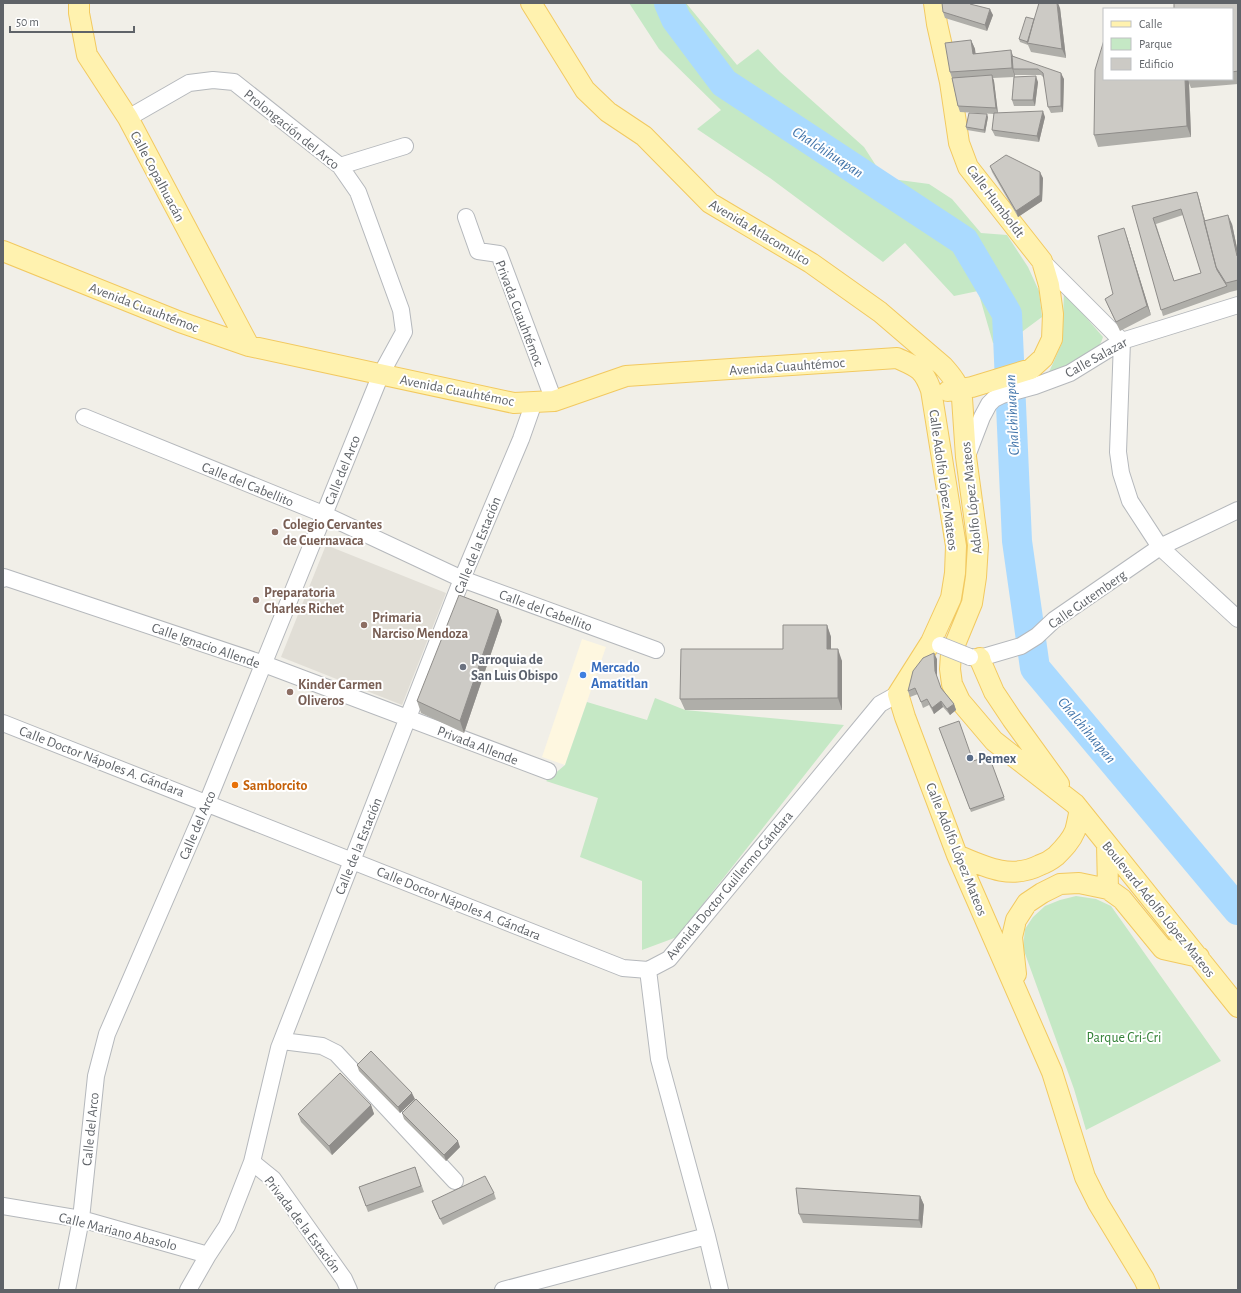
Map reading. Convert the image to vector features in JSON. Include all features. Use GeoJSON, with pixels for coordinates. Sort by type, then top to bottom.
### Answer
{"type":"FeatureCollection","features":[{"type":"Feature","properties":{"kind":"main road","name":"Calle Copalhuacán"},"geometry":{"type":"LineString","coordinates":[[79,3],[79,13],[88,55],[128,118],[248,346]]}},
{"type":"Feature","properties":{"kind":"main road","name":"Avenida Atlacomulco"},"geometry":{"type":"LineString","coordinates":[[531,3],[586,90],[608,112],[644,136],[710,203],[811,263],[880,312],[943,366],[966,388]]}},
{"type":"Feature","properties":{"kind":"main road","name":"Calle Humboldt"},"geometry":{"type":"LineString","coordinates":[[934,3],[950,82],[959,143],[968,167],[1042,260]]}},
{"type":"Feature","properties":{"kind":"main road","name":"Avenida Cuauhtémoc"},"geometry":{"type":"LineString","coordinates":[[3,251],[180,322],[248,346],[514,403],[554,401],[626,376],[897,358],[917,367],[926,378],[932,394]]}},
{"type":"Feature","properties":{"kind":"main road"},"geometry":{"type":"LineString","coordinates":[[932,394],[1033,378],[1052,338],[1053,314],[1049,285],[1042,260]]}},
{"type":"Feature","properties":{"kind":"main road","name":"Adolfo López Mateos"},"geometry":{"type":"LineString","coordinates":[[966,388],[962,398],[966,457],[978,546],[976,577],[972,603],[950,654],[952,684],[960,700],[994,741],[1077,807]]}},
{"type":"Feature","properties":{"kind":"main road","name":"Calle Adolfo López Mateos"},"geometry":{"type":"LineString","coordinates":[[932,394],[956,546],[955,574],[951,598],[936,643],[898,694],[905,717],[957,855],[1052,1072],[1085,1177],[1098,1203],[1144,1279],[1149,1290]]}},
{"type":"Feature","properties":{"kind":"main road"},"geometry":{"type":"LineString","coordinates":[[957,855],[979,865],[997,870],[1015,872],[1032,869],[1051,860],[1063,849],[1075,832],[1077,807],[1012,719],[994,692],[981,662],[981,656]]}},
{"type":"Feature","properties":{"kind":"main road","name":"Boulevard Adolfo López Mateos"},"geometry":{"type":"LineString","coordinates":[[1077,807],[1238,1007]]}},
{"type":"Feature","properties":{"kind":"main road"},"geometry":{"type":"LineString","coordinates":[[1107,844],[1108,889]]}},
{"type":"Feature","properties":{"kind":"main road"},"geometry":{"type":"LineString","coordinates":[[1019,996],[1012,937],[1016,920],[1027,903],[1060,884],[1078,883],[1108,889],[1122,899],[1163,949],[1198,957]]}},
{"type":"Feature","properties":{"kind":"street","name":"Prolongación del Arco"},"geometry":{"type":"LineString","coordinates":[[128,118],[189,83],[212,80],[234,82],[340,166],[358,192],[401,310],[404,332],[381,374]]}},
{"type":"Feature","properties":{"kind":"street"},"geometry":{"type":"LineString","coordinates":[[340,166],[405,146]]}},
{"type":"Feature","properties":{"kind":"street","name":"Privada Cuauhtémoc"},"geometry":{"type":"LineString","coordinates":[[466,217],[478,251],[499,254],[554,401]]}},
{"type":"Feature","properties":{"kind":"street","name":"Calle Humboldt"},"geometry":{"type":"LineString","coordinates":[[1042,260],[1122,341]]}},
{"type":"Feature","properties":{"kind":"street","name":"Calle Salazar"},"geometry":{"type":"LineString","coordinates":[[966,457],[982,417],[989,404],[994,399],[1033,378],[1070,373],[1122,341],[1238,305]]}},
{"type":"Feature","properties":{"kind":"street"},"geometry":{"type":"LineString","coordinates":[[1122,341],[1118,452],[1130,501],[1160,547],[1238,619]]}},
{"type":"Feature","properties":{"kind":"street","name":"Calle del Arco"},"geometry":{"type":"LineString","coordinates":[[67,1290],[81,1219],[96,1076],[107,1034],[207,803],[381,374]]}},
{"type":"Feature","properties":{"kind":"street","name":"Calle de la Estación"},"geometry":{"type":"LineString","coordinates":[[188,1290],[227,1226],[252,1162],[279,1048],[462,579],[534,402]]}},
{"type":"Feature","properties":{"kind":"street","name":"Calle del Cabellito"},"geometry":{"type":"LineString","coordinates":[[84,417],[307,509],[323,514],[462,579],[656,650]]}},
{"type":"Feature","properties":{"kind":"street","name":"Calle Gutemberg"},"geometry":{"type":"LineString","coordinates":[[981,656],[1021,646],[1037,636],[1054,620],[1160,547],[1238,510]]}},
{"type":"Feature","properties":{"kind":"street","name":"Calle Ignacio Allende"},"geometry":{"type":"LineString","coordinates":[[3,579],[4,577],[264,664],[409,718]]}},
{"type":"Feature","properties":{"kind":"street"},"geometry":{"type":"LineString","coordinates":[[936,643],[981,656]]}},
{"type":"Feature","properties":{"kind":"street","name":"Avenida Doctor Guillermo Gándara"},"geometry":{"type":"LineString","coordinates":[[648,970],[669,959],[880,704],[898,694]]}},
{"type":"Feature","properties":{"kind":"street","name":"Privada Allende"},"geometry":{"type":"LineString","coordinates":[[409,718],[548,771]]}},
{"type":"Feature","properties":{"kind":"street","name":"Calle Doctor Nápoles A. Gándara"},"geometry":{"type":"LineString","coordinates":[[3,723],[623,968],[648,970]]}},
{"type":"Feature","properties":{"kind":"street"},"geometry":{"type":"LineString","coordinates":[[648,970],[659,1059],[707,1236],[720,1290]]}},
{"type":"Feature","properties":{"kind":"street"},"geometry":{"type":"LineString","coordinates":[[282,1041],[322,1046],[336,1053],[455,1181]]}},
{"type":"Feature","properties":{"kind":"street","name":"Privada de la Estación"},"geometry":{"type":"LineString","coordinates":[[252,1162],[273,1179],[344,1279],[349,1290]]}},
{"type":"Feature","properties":{"kind":"street","name":"Calle Mariano Abasolo"},"geometry":{"type":"LineString","coordinates":[[3,1206],[81,1219],[208,1255]]}},
{"type":"Feature","properties":{"kind":"street"},"geometry":{"type":"LineString","coordinates":[[503,1290],[707,1236]]}},
{"type":"Feature","properties":{"kind":"shaded area","name":"Primaria Narciso Mendoza"},"geometry":{"type":"Polygon","coordinates":[[[326,545],[446,593],[402,705],[281,657],[326,545]]]}},
{"type":"Feature","properties":{"kind":"shaded area","name":"Mercado Amatitlan"},"geometry":{"type":"Polygon","coordinates":[[[582,639],[606,647],[565,765],[542,757],[582,639]]]}},
{"type":"Feature","properties":{"kind":"green space"},"geometry":{"type":"Polygon","coordinates":[[[629,3],[686,3],[737,65],[758,49],[780,72],[864,147],[884,178],[929,184],[952,199],[981,233],[1007,235],[1028,267],[1039,291],[1042,317],[1015,337],[993,343],[978,291],[954,296],[905,243],[883,262],[770,178],[697,129],[721,110],[659,49],[629,3]]]}},
{"type":"Feature","properties":{"kind":"green space"},"geometry":{"type":"Polygon","coordinates":[[[1064,292],[1103,337],[1095,351],[1088,356],[1049,372],[1062,343],[1064,292]]]}},
{"type":"Feature","properties":{"kind":"green space"},"geometry":{"type":"Polygon","coordinates":[[[655,698],[685,710],[844,725],[677,937],[642,950],[642,881],[580,857],[598,798],[546,781],[565,765],[587,702],[647,720],[655,698]]]}},
{"type":"Feature","properties":{"kind":"green space","name":"Parque Cri-Cri"},"geometry":{"type":"Polygon","coordinates":[[[1076,896],[1096,899],[1111,906],[1221,1061],[1086,1130],[1074,1089],[1023,948],[1025,929],[1033,917],[1045,906],[1076,896]]]}},
{"type":"Feature","properties":{"kind":"building"},"geometry":{"type":"Polygon","coordinates":[[[942,3],[970,3],[990,9],[985,25],[943,12],[942,3]]]}},
{"type":"Feature","properties":{"kind":"building"},"geometry":{"type":"Polygon","coordinates":[[[1039,3],[1057,3],[1062,49],[1027,43],[1039,3]]]}},
{"type":"Feature","properties":{"kind":"building"},"geometry":{"type":"Polygon","coordinates":[[[1174,3],[1238,3],[1238,71],[1233,72],[1233,8],[1174,8],[1174,3]]]}},
{"type":"Feature","properties":{"kind":"building"},"geometry":{"type":"Polygon","coordinates":[[[1026,17],[1034,19],[1028,42],[1019,39],[1026,17]]]}},
{"type":"Feature","properties":{"kind":"building"},"geometry":{"type":"Polygon","coordinates":[[[971,40],[973,54],[1011,50],[1012,68],[950,72],[945,43],[971,40]]]}},
{"type":"Feature","properties":{"kind":"building"},"geometry":{"type":"Polygon","coordinates":[[[1103,43],[1103,80],[1185,80],[1187,126],[1094,135],[1095,70],[1103,43]]]}},
{"type":"Feature","properties":{"kind":"building"},"geometry":{"type":"Polygon","coordinates":[[[1012,56],[1061,73],[1061,106],[1048,107],[1043,73],[1038,69],[1013,69],[1012,56]]]}},
{"type":"Feature","properties":{"kind":"building"},"geometry":{"type":"Polygon","coordinates":[[[992,75],[996,108],[958,106],[952,78],[992,75]]]}},
{"type":"Feature","properties":{"kind":"building"},"geometry":{"type":"Polygon","coordinates":[[[1036,76],[1033,100],[1012,100],[1014,77],[1036,76]]]}},
{"type":"Feature","properties":{"kind":"building"},"geometry":{"type":"Polygon","coordinates":[[[1043,111],[1037,136],[992,130],[994,113],[1043,111]]]}},
{"type":"Feature","properties":{"kind":"building"},"geometry":{"type":"Polygon","coordinates":[[[969,113],[987,114],[984,130],[966,127],[969,113]]]}},
{"type":"Feature","properties":{"kind":"building"},"geometry":{"type":"Polygon","coordinates":[[[1006,155],[1040,172],[1040,195],[1016,211],[990,166],[1006,155]]]}},
{"type":"Feature","properties":{"kind":"building"},"geometry":{"type":"Polygon","coordinates":[[[1197,192],[1216,267],[1227,286],[1161,310],[1132,206],[1197,192]],[[1181,209],[1153,218],[1174,281],[1201,273],[1181,209]]]}},
{"type":"Feature","properties":{"kind":"building"},"geometry":{"type":"Polygon","coordinates":[[[1228,215],[1238,256],[1238,280],[1226,283],[1216,267],[1204,221],[1228,215]]]}},
{"type":"Feature","properties":{"kind":"building"},"geometry":{"type":"Polygon","coordinates":[[[1124,228],[1147,306],[1116,322],[1105,299],[1113,294],[1098,236],[1124,228]]]}},
{"type":"Feature","properties":{"kind":"building","name":"Parroquia de San Luis Obispo"},"geometry":{"type":"Polygon","coordinates":[[[459,595],[498,610],[460,721],[417,701],[459,595]]]}},
{"type":"Feature","properties":{"kind":"building"},"geometry":{"type":"Polygon","coordinates":[[[783,625],[827,625],[827,649],[838,649],[838,698],[680,699],[681,649],[783,649],[783,625]]]}},
{"type":"Feature","properties":{"kind":"building"},"geometry":{"type":"Polygon","coordinates":[[[934,653],[935,671],[941,688],[954,704],[947,709],[941,701],[932,708],[927,699],[921,702],[915,688],[908,691],[913,671],[923,658],[934,653]]]}},
{"type":"Feature","properties":{"kind":"building"},"geometry":{"type":"Polygon","coordinates":[[[959,721],[973,761],[989,756],[1004,797],[970,809],[939,728],[959,721]]]}},
{"type":"Feature","properties":{"kind":"building"},"geometry":{"type":"Polygon","coordinates":[[[371,1051],[412,1093],[398,1107],[357,1065],[371,1051]]]}},
{"type":"Feature","properties":{"kind":"building"},"geometry":{"type":"Polygon","coordinates":[[[340,1073],[371,1105],[329,1146],[298,1114],[340,1073]]]}},
{"type":"Feature","properties":{"kind":"building"},"geometry":{"type":"Polygon","coordinates":[[[416,1099],[458,1141],[444,1155],[402,1113],[416,1099]]]}},
{"type":"Feature","properties":{"kind":"building"},"geometry":{"type":"Polygon","coordinates":[[[415,1167],[421,1186],[366,1206],[359,1187],[415,1167]]]}},
{"type":"Feature","properties":{"kind":"building"},"geometry":{"type":"Polygon","coordinates":[[[485,1176],[494,1193],[440,1219],[432,1201],[485,1176]]]}},
{"type":"Feature","properties":{"kind":"building"},"geometry":{"type":"Polygon","coordinates":[[[796,1188],[920,1196],[919,1220],[799,1214],[796,1188]]]}},
{"type":"Feature","properties":{"kind":"waterway","name":"Chalchihuapan"},"geometry":{"type":"LineString","coordinates":[[669,3],[676,19],[724,83],[964,241],[1007,314],[1017,541],[1035,668],[1238,910]]}},
{"type":"Feature","properties":{"kind":"place","name":"Colegio Cervantes de Cuernavaca"},"geometry":{"type":"Point","coordinates":[275,532]}},
{"type":"Feature","properties":{"kind":"place","name":"Preparatoria Charles Richet"},"geometry":{"type":"Point","coordinates":[256,600]}},
{"type":"Feature","properties":{"kind":"place","name":"Primaria Narciso Mendoza"},"geometry":{"type":"Point","coordinates":[364,625]}},
{"type":"Feature","properties":{"kind":"place","name":"Parroquia de San Luis Obispo"},"geometry":{"type":"Point","coordinates":[463,667]}},
{"type":"Feature","properties":{"kind":"place","name":"Mercado Amatitlan"},"geometry":{"type":"Point","coordinates":[583,675]}},
{"type":"Feature","properties":{"kind":"place","name":"Kinder Carmen Oliveros"},"geometry":{"type":"Point","coordinates":[290,692]}},
{"type":"Feature","properties":{"kind":"place","name":"Pemex"},"geometry":{"type":"Point","coordinates":[970,758]}},
{"type":"Feature","properties":{"kind":"place","name":"Samborcito"},"geometry":{"type":"Point","coordinates":[235,785]}}]}
